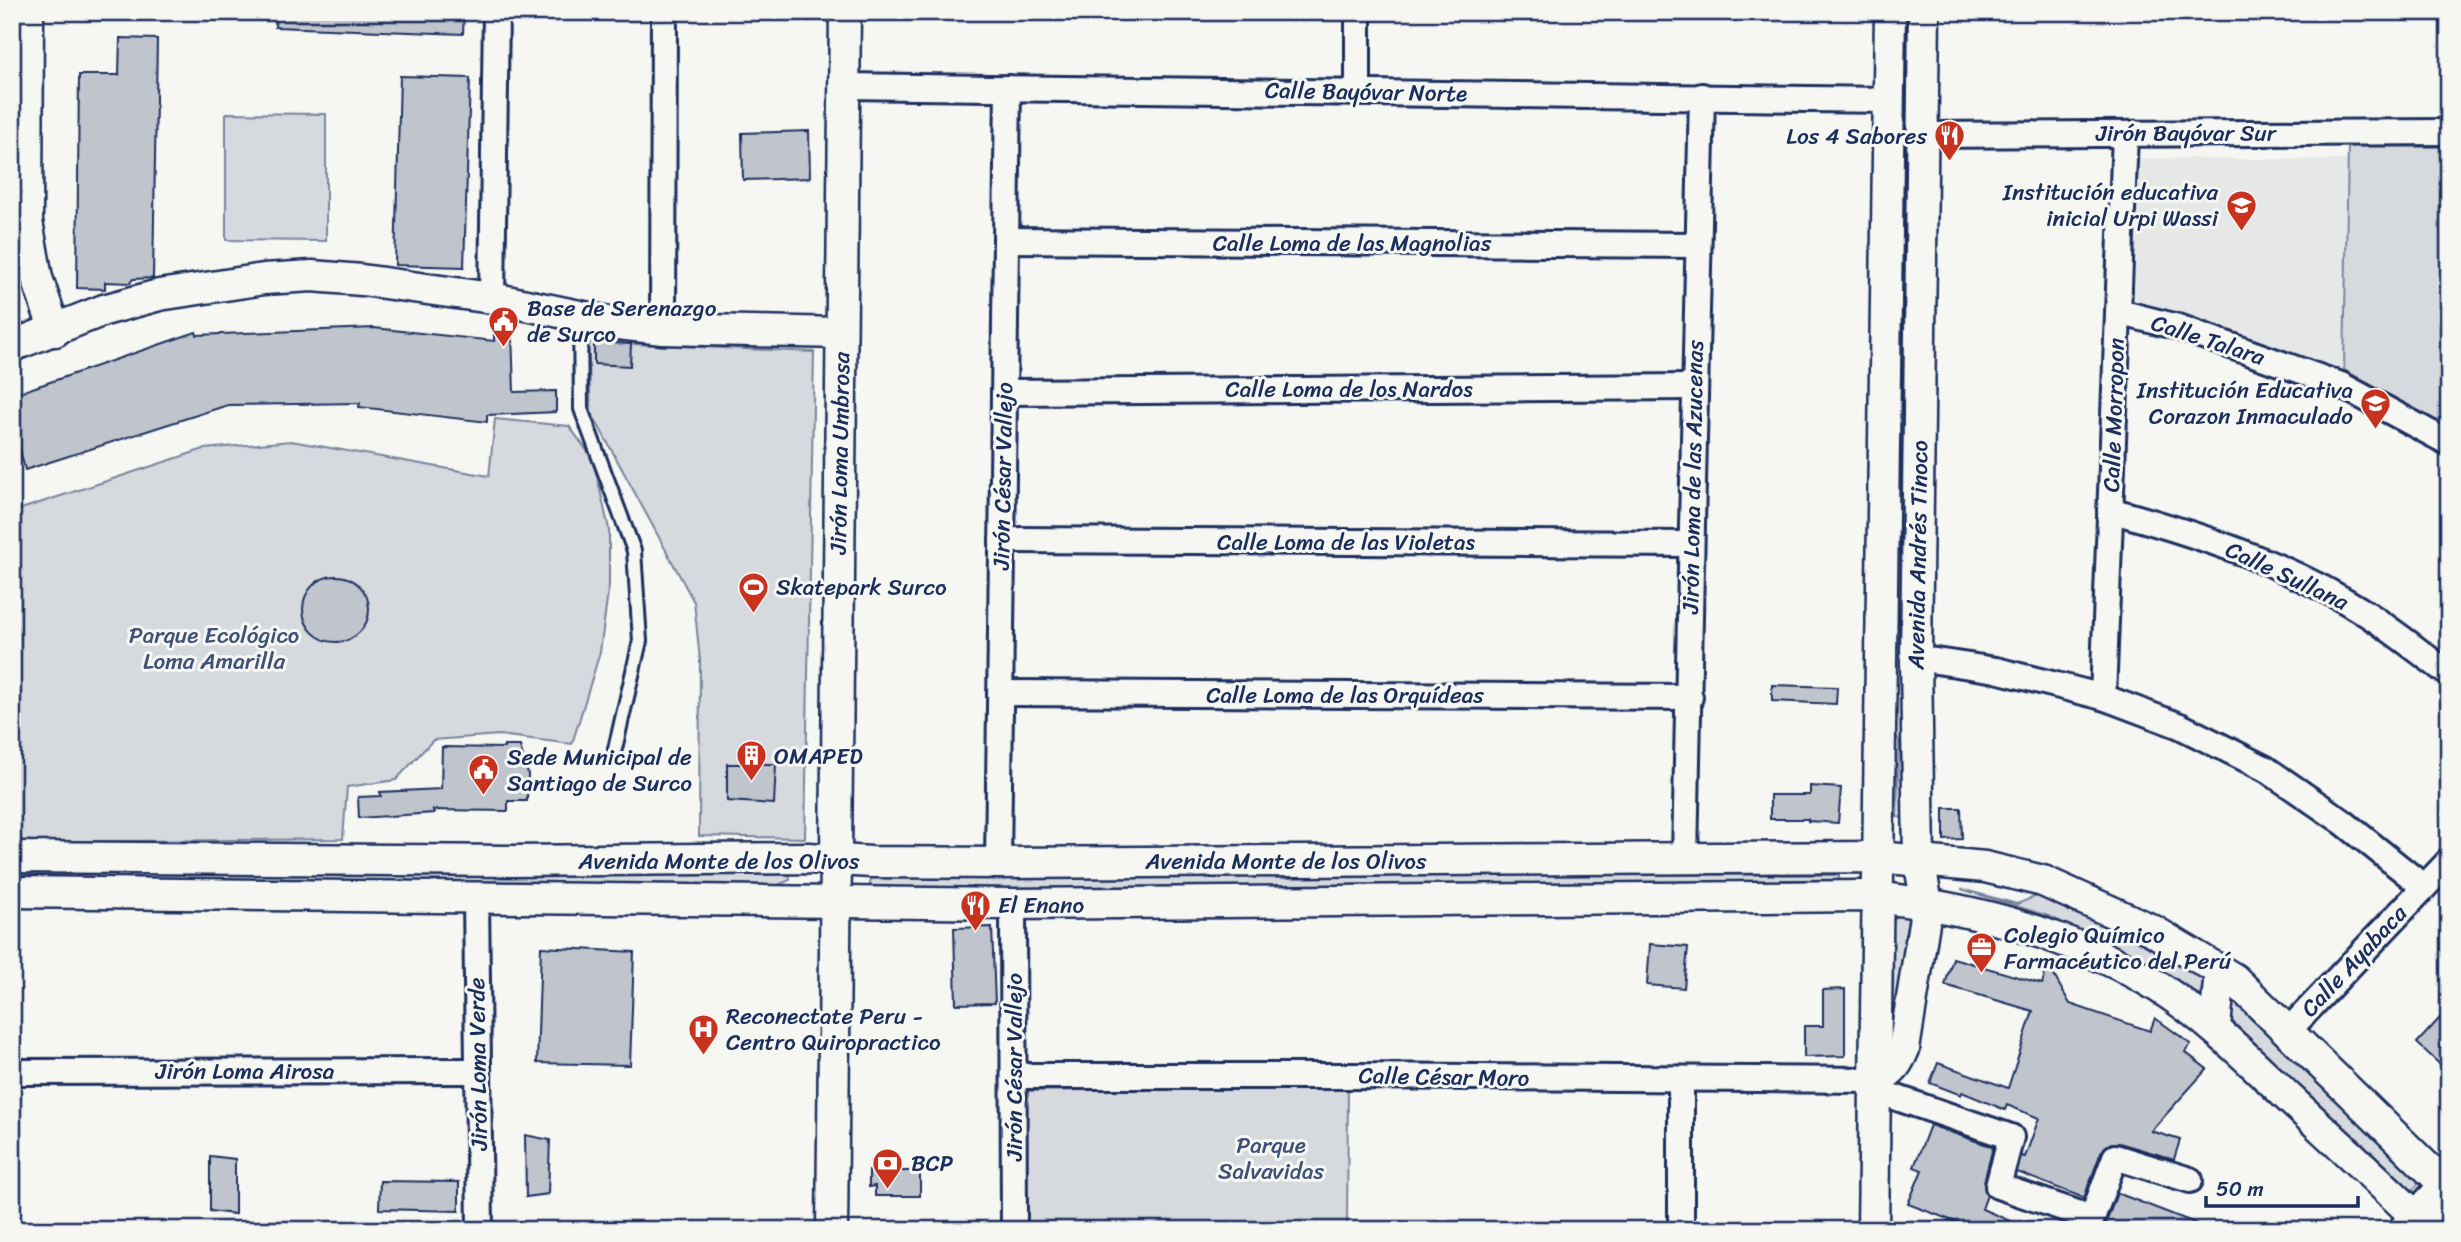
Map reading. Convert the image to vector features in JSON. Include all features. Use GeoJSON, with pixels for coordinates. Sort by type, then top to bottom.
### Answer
{"type":"FeatureCollection","features":[{"type":"Feature","properties":{"kind":"main road"},"geometry":{"type":"LineString","coordinates":[[2413,1225],[2449,1188]]}},
{"type":"Feature","properties":{"kind":"street"},"geometry":{"type":"LineString","coordinates":[[28,12],[27,221],[37,278],[55,331]]}},
{"type":"Feature","properties":{"kind":"street"},"geometry":{"type":"LineString","coordinates":[[492,298],[496,12]]}},
{"type":"Feature","properties":{"kind":"street"},"geometry":{"type":"LineString","coordinates":[[663,329],[664,12]]}},
{"type":"Feature","properties":{"kind":"street","name":"Jirón Loma Umbrosa"},"geometry":{"type":"LineString","coordinates":[[832,1230],[845,12]]}},
{"type":"Feature","properties":{"kind":"street"},"geometry":{"type":"LineString","coordinates":[[1358,12],[1358,92]]}},
{"type":"Feature","properties":{"kind":"street","name":"Avenida Andrés Tinoco"},"geometry":{"type":"LineString","coordinates":[[1873,1230],[1890,12]]}},
{"type":"Feature","properties":{"kind":"street","name":"Avenida Andrés Tinoco"},"geometry":{"type":"LineString","coordinates":[[1874,1085],[1891,1073],[1904,1049],[1927,904],[1919,860],[1916,658],[1924,12]]}},
{"type":"Feature","properties":{"kind":"street","name":"Calle Bayóvar Norte"},"geometry":{"type":"LineString","coordinates":[[844,86],[1888,100]]}},
{"type":"Feature","properties":{"kind":"street","name":"Jirón César Vallejo"},"geometry":{"type":"LineString","coordinates":[[998,863],[1008,88]]}},
{"type":"Feature","properties":{"kind":"street","name":"Jirón Loma de las Azucenas"},"geometry":{"type":"LineString","coordinates":[[1685,858],[1702,96]]}},
{"type":"Feature","properties":{"kind":"street","name":"Jirón Bayóvar Sur"},"geometry":{"type":"LineString","coordinates":[[1923,135],[2449,132]]}},
{"type":"Feature","properties":{"kind":"street","name":"Calle Morropon"},"geometry":{"type":"LineString","coordinates":[[2103,697],[2125,134]]}},
{"type":"Feature","properties":{"kind":"street","name":"Calle Loma de las Magnolias"},"geometry":{"type":"LineString","coordinates":[[1006,240],[1698,245]]}},
{"type":"Feature","properties":{"kind":"street"},"geometry":{"type":"LineString","coordinates":[[12,346],[104,310],[159,295],[264,279],[312,276],[492,298],[618,324],[663,329],[841,333]]}},
{"type":"Feature","properties":{"kind":"street","name":"Calle Talara"},"geometry":{"type":"LineString","coordinates":[[2118,313],[2178,327],[2342,386],[2449,443]]}},
{"type":"Feature","properties":{"kind":"street","name":"Calle Loma de los Nardos"},"geometry":{"type":"LineString","coordinates":[[1004,392],[1695,387]]}},
{"type":"Feature","properties":{"kind":"street","name":"Calle Sullana"},"geometry":{"type":"LineString","coordinates":[[2110,510],[2184,530],[2315,584],[2368,615],[2449,674]]}},
{"type":"Feature","properties":{"kind":"street","name":"Calle Loma de las Violetas"},"geometry":{"type":"LineString","coordinates":[[1002,540],[1690,544]]}},
{"type":"Feature","properties":{"kind":"street"},"geometry":{"type":"LineString","coordinates":[[1916,658],[1996,670],[2103,697],[2180,726],[2266,769],[2343,822],[2424,887]]}},
{"type":"Feature","properties":{"kind":"street","name":"Calle Loma de las Orquídeas"},"geometry":{"type":"LineString","coordinates":[[1000,693],[1689,697]]}},
{"type":"Feature","properties":{"kind":"street","name":"Avenida Monte de los Olivos"},"geometry":{"type":"LineString","coordinates":[[12,857],[513,861],[808,858],[998,863],[1878,857],[1985,867],[2043,881],[2152,930],[2234,979],[2449,1188]]}},
{"type":"Feature","properties":{"kind":"street","name":"Calle Ayabaca"},"geometry":{"type":"LineString","coordinates":[[2288,1031],[2449,861]]}},
{"type":"Feature","properties":{"kind":"street","name":"Avenida Monte de los Olivos"},"geometry":{"type":"LineString","coordinates":[[12,892],[1013,904],[1878,898],[1927,904],[2031,929],[2096,954],[2148,981],[2215,1028],[2413,1225]]}},
{"type":"Feature","properties":{"kind":"street","name":"Jirón Loma Verde"},"geometry":{"type":"LineString","coordinates":[[476,898],[480,1230]]}},
{"type":"Feature","properties":{"kind":"street","name":"Jirón César Vallejo"},"geometry":{"type":"LineString","coordinates":[[1013,904],[1014,1230]]}},
{"type":"Feature","properties":{"kind":"street"},"geometry":{"type":"LineString","coordinates":[[2215,1028],[2220,970]]}},
{"type":"Feature","properties":{"kind":"street","name":"Jirón Loma Airosa"},"geometry":{"type":"LineString","coordinates":[[12,1072],[478,1071]]}},
{"type":"Feature","properties":{"kind":"street","name":"Calle César Moro"},"geometry":{"type":"LineString","coordinates":[[1014,1076],[1681,1079],[1874,1085],[2011,1137],[1998,1186],[2092,1218],[2115,1157],[2190,1180]]}},
{"type":"Feature","properties":{"kind":"street"},"geometry":{"type":"LineString","coordinates":[[1681,1079],[1681,1230]]}},
{"type":"Feature","properties":{"kind":"lane"},"geometry":{"type":"LineString","coordinates":[[580,316],[581,409],[634,551],[640,641],[615,749]]}},
{"type":"Feature","properties":{"kind":"shaded area","name":"Institución educativa inicial Urpi Wassi"},"geometry":{"type":"Polygon","coordinates":[[[2137,158],[2347,160],[2343,369],[2135,304],[2137,158]]]}},
{"type":"Feature","properties":{"kind":"green space"},"geometry":{"type":"Polygon","coordinates":[[[1918,50],[1909,818],[1897,817],[1899,741],[1889,719],[1896,219],[1904,195],[1906,51],[1918,50]]]}},
{"type":"Feature","properties":{"kind":"green space"},"geometry":{"type":"Polygon","coordinates":[[[226,113],[326,114],[326,241],[226,240],[226,113]]]}},
{"type":"Feature","properties":{"kind":"green space"},"geometry":{"type":"Polygon","coordinates":[[[2348,146],[2449,147],[2449,428],[2344,370],[2348,146]]]}},
{"type":"Feature","properties":{"kind":"green space"},"geometry":{"type":"Polygon","coordinates":[[[588,342],[814,352],[805,838],[699,836],[700,660],[694,602],[591,412],[588,342]]]}},
{"type":"Feature","properties":{"kind":"green space","name":"Parque Ecológico Loma Amarilla"},"geometry":{"type":"Polygon","coordinates":[[[495,419],[569,426],[593,459],[609,529],[609,585],[600,652],[572,744],[499,735],[433,740],[396,780],[347,787],[343,839],[12,842],[12,500],[18,510],[204,449],[291,441],[489,476],[495,419]]]}},
{"type":"Feature","properties":{"kind":"green space"},"geometry":{"type":"Polygon","coordinates":[[[12,868],[789,873],[790,880],[771,888],[12,880],[12,868]]]}},
{"type":"Feature","properties":{"kind":"green space"},"geometry":{"type":"Polygon","coordinates":[[[872,872],[1839,875],[1839,888],[869,890],[872,872]]]}},
{"type":"Feature","properties":{"kind":"green space"},"geometry":{"type":"Polygon","coordinates":[[[1961,889],[2017,904],[2039,895],[2149,944],[2207,978],[2198,997],[2122,949],[2048,916],[1961,889]]]}},
{"type":"Feature","properties":{"kind":"green space"},"geometry":{"type":"Polygon","coordinates":[[[1902,913],[1912,922],[1899,1007],[1890,1004],[1888,923],[1902,913]]]}},
{"type":"Feature","properties":{"kind":"green space"},"geometry":{"type":"Polygon","coordinates":[[[2226,995],[2416,1171],[2418,1185],[2414,1189],[2402,1189],[2225,1014],[2226,995]]]}},
{"type":"Feature","properties":{"kind":"green space","name":"Parque Salvavidas"},"geometry":{"type":"Polygon","coordinates":[[[1348,1086],[1347,1230],[1025,1230],[1027,1091],[1348,1086]]]}},
{"type":"Feature","properties":{"kind":"building"},"geometry":{"type":"Polygon","coordinates":[[[276,12],[464,12],[463,34],[275,27],[276,12]]]}},
{"type":"Feature","properties":{"kind":"building"},"geometry":{"type":"Polygon","coordinates":[[[120,38],[157,39],[153,278],[133,279],[130,283],[105,282],[105,289],[77,288],[79,75],[119,75],[120,38]]]}},
{"type":"Feature","properties":{"kind":"building"},"geometry":{"type":"Polygon","coordinates":[[[400,76],[470,78],[464,267],[395,265],[400,76]]]}},
{"type":"Feature","properties":{"kind":"building"},"geometry":{"type":"Polygon","coordinates":[[[809,131],[810,178],[743,180],[742,133],[809,131]]]}},
{"type":"Feature","properties":{"kind":"building"},"geometry":{"type":"Polygon","coordinates":[[[374,328],[494,341],[494,331],[512,331],[514,392],[556,391],[556,412],[487,415],[487,422],[359,407],[360,403],[228,405],[25,470],[12,417],[12,395],[196,332],[197,335],[374,328]]]}},
{"type":"Feature","properties":{"kind":"building"},"geometry":{"type":"Polygon","coordinates":[[[594,342],[631,344],[630,366],[594,364],[594,342]]]}},
{"type":"Feature","properties":{"kind":"building"},"geometry":{"type":"Polygon","coordinates":[[[329,576],[343,576],[355,581],[364,590],[369,609],[367,622],[360,633],[343,642],[329,642],[317,637],[308,628],[303,616],[303,602],[308,590],[317,581],[329,576]]]}},
{"type":"Feature","properties":{"kind":"building"},"geometry":{"type":"Polygon","coordinates":[[[1772,685],[1837,687],[1836,704],[1772,701],[1772,685]]]}},
{"type":"Feature","properties":{"kind":"building"},"geometry":{"type":"Polygon","coordinates":[[[520,746],[528,774],[527,801],[508,801],[508,811],[433,810],[434,813],[359,818],[358,797],[381,796],[380,792],[441,789],[442,747],[520,746]]]}},
{"type":"Feature","properties":{"kind":"building","name":"OMAPED"},"geometry":{"type":"Polygon","coordinates":[[[727,764],[776,764],[774,804],[727,801],[727,764]]]}},
{"type":"Feature","properties":{"kind":"building"},"geometry":{"type":"Polygon","coordinates":[[[1810,786],[1841,788],[1838,823],[1808,819],[1770,819],[1770,795],[1810,795],[1810,786]]]}},
{"type":"Feature","properties":{"kind":"building"},"geometry":{"type":"Polygon","coordinates":[[[1944,808],[1961,808],[1962,839],[1944,840],[1944,808]]]}},
{"type":"Feature","properties":{"kind":"building"},"geometry":{"type":"Polygon","coordinates":[[[992,927],[995,1003],[956,1004],[954,928],[992,927]]]}},
{"type":"Feature","properties":{"kind":"building"},"geometry":{"type":"Polygon","coordinates":[[[1650,944],[1688,947],[1684,988],[1647,985],[1650,944]]]}},
{"type":"Feature","properties":{"kind":"building"},"geometry":{"type":"Polygon","coordinates":[[[541,947],[634,952],[630,1065],[537,1063],[541,947]]]}},
{"type":"Feature","properties":{"kind":"building"},"geometry":{"type":"Polygon","coordinates":[[[1953,958],[2042,984],[2048,965],[2070,1004],[2150,1031],[2155,1018],[2191,1044],[2185,1052],[2207,1069],[2151,1131],[2180,1140],[2174,1159],[2111,1143],[2101,1152],[2084,1198],[2017,1172],[2021,1156],[2025,1157],[2039,1118],[2007,1105],[2005,1110],[1962,1092],[1961,1095],[1930,1083],[1938,1063],[2008,1088],[2033,1011],[1945,985],[1953,958]]]}},
{"type":"Feature","properties":{"kind":"building"},"geometry":{"type":"Polygon","coordinates":[[[1845,989],[1845,1056],[1804,1057],[1804,1026],[1823,1026],[1823,990],[1845,989]]]}},
{"type":"Feature","properties":{"kind":"building"},"geometry":{"type":"Polygon","coordinates":[[[2449,1008],[2449,1073],[2417,1043],[2449,1008]]]}},
{"type":"Feature","properties":{"kind":"building"},"geometry":{"type":"Polygon","coordinates":[[[1930,1125],[1993,1147],[1984,1182],[1987,1195],[1982,1209],[2031,1230],[1977,1230],[1908,1204],[1922,1170],[1914,1167],[1930,1125]]]}},
{"type":"Feature","properties":{"kind":"building"},"geometry":{"type":"Polygon","coordinates":[[[525,1135],[550,1140],[548,1194],[526,1197],[525,1135]]]}},
{"type":"Feature","properties":{"kind":"building"},"geometry":{"type":"Polygon","coordinates":[[[210,1156],[235,1159],[235,1214],[210,1211],[210,1156]]]}},
{"type":"Feature","properties":{"kind":"building"},"geometry":{"type":"Polygon","coordinates":[[[869,1171],[920,1171],[920,1196],[875,1196],[875,1186],[869,1187],[869,1171]]]}},
{"type":"Feature","properties":{"kind":"building"},"geometry":{"type":"Polygon","coordinates":[[[380,1181],[459,1182],[459,1211],[379,1209],[380,1181]]]}},
{"type":"Feature","properties":{"kind":"building"},"geometry":{"type":"Polygon","coordinates":[[[2117,1193],[2208,1228],[2208,1230],[2101,1230],[2117,1193]]]}},
{"type":"Feature","properties":{"kind":"place","name":"Los 4 Sabores"},"geometry":{"type":"Point","coordinates":[1950,163]}},
{"type":"Feature","properties":{"kind":"place","name":"Institución educativa inicial Urpi Wassi"},"geometry":{"type":"Point","coordinates":[2241,232]}},
{"type":"Feature","properties":{"kind":"place","name":"Base de Serenazgo de Surco"},"geometry":{"type":"Point","coordinates":[504,348]}},
{"type":"Feature","properties":{"kind":"place","name":"Institución Educativa Corazon Inmaculado"},"geometry":{"type":"Point","coordinates":[2376,430]}},
{"type":"Feature","properties":{"kind":"place","name":"Skatepark Surco"},"geometry":{"type":"Point","coordinates":[753,614]}},
{"type":"Feature","properties":{"kind":"place","name":"OMAPED"},"geometry":{"type":"Point","coordinates":[751,783]}},
{"type":"Feature","properties":{"kind":"place","name":"Sede Municipal de Santiago de Surco"},"geometry":{"type":"Point","coordinates":[484,797]}},
{"type":"Feature","properties":{"kind":"place","name":"El Enano"},"geometry":{"type":"Point","coordinates":[975,932]}},
{"type":"Feature","properties":{"kind":"place","name":"Colegio Químico Farmacéutico del Perú"},"geometry":{"type":"Point","coordinates":[1981,975]}},
{"type":"Feature","properties":{"kind":"place","name":"Reconectate Peru - Centro Quiropractico"},"geometry":{"type":"Point","coordinates":[703,1056]}},
{"type":"Feature","properties":{"kind":"place","name":"BCP"},"geometry":{"type":"Point","coordinates":[888,1190]}}]}
